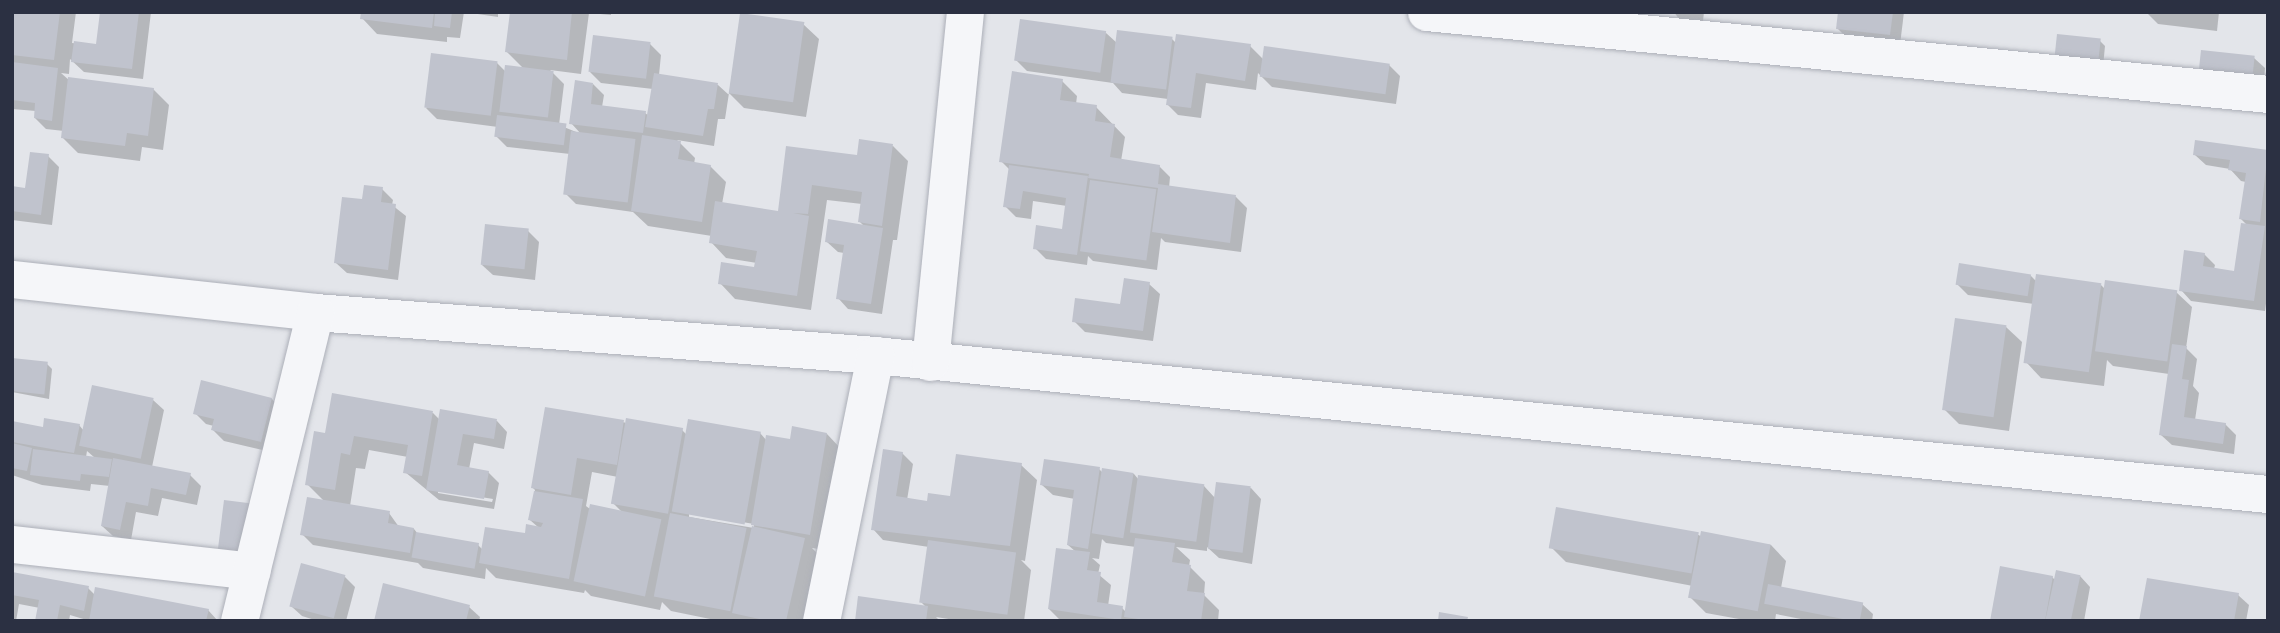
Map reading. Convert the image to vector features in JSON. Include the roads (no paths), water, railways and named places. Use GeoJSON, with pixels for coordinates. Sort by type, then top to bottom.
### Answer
{"type":"FeatureCollection","features":[{"type":"Feature","properties":{"kind":"street"},"geometry":{"type":"LineString","coordinates":[[930,362],[965,12]]}},
{"type":"Feature","properties":{"kind":"street"},"geometry":{"type":"LineString","coordinates":[[1426,12],[2268,94]]}},
{"type":"Feature","properties":{"kind":"street"},"geometry":{"type":"LineString","coordinates":[[12,279],[315,312],[875,355],[2268,494]]}},
{"type":"Feature","properties":{"kind":"street"},"geometry":{"type":"LineString","coordinates":[[239,621],[315,312]]}},
{"type":"Feature","properties":{"kind":"street"},"geometry":{"type":"LineString","coordinates":[[821,621],[875,355]]}},
{"type":"Feature","properties":{"kind":"street"},"geometry":{"type":"LineString","coordinates":[[12,544],[251,571]]}}]}
